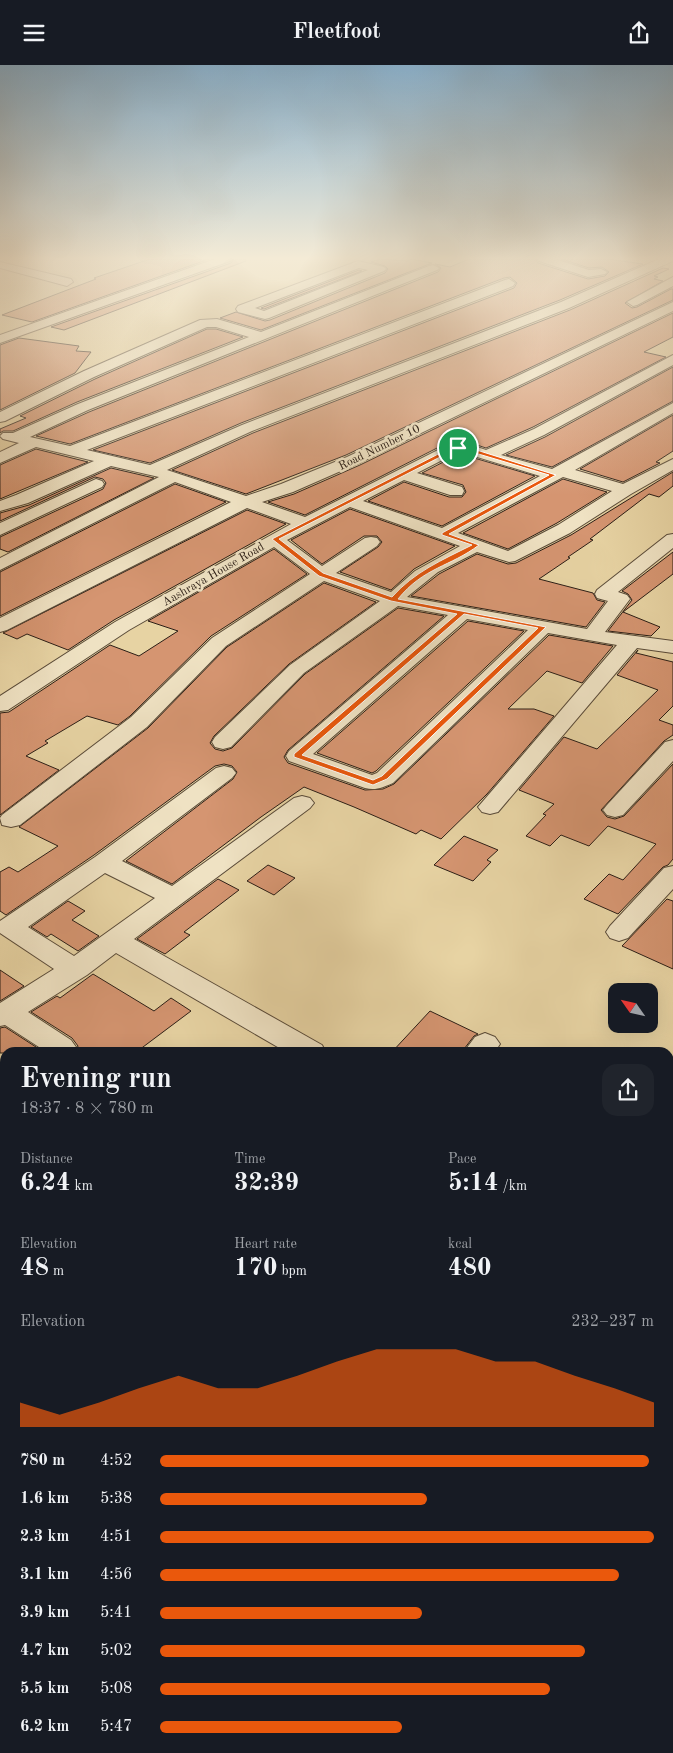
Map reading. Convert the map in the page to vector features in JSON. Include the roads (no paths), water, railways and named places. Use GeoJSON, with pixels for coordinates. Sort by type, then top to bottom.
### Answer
{"type":"FeatureCollection","features":[{"type":"Feature","properties":{"kind":"street"},"geometry":{"type":"LineString","coordinates":[[0,414],[171,338]]}},
{"type":"Feature","properties":{"kind":"street"},"geometry":{"type":"LineString","coordinates":[[7,436],[257,338]]}},
{"type":"Feature","properties":{"kind":"street"},"geometry":{"type":"LineString","coordinates":[[69,452],[364,338]]}},
{"type":"Feature","properties":{"kind":"street"},"geometry":{"type":"LineString","coordinates":[[150,471],[247,428],[480,338]]}},
{"type":"Feature","properties":{"kind":"street","name":"Road Number 10"},"geometry":{"type":"LineString","coordinates":[[0,627],[245,502],[287,488],[353,460],[607,338]]}},
{"type":"Feature","properties":{"kind":"street"},"geometry":{"type":"LineString","coordinates":[[221,380],[304,348]]}},
{"type":"Feature","properties":{"kind":"street"},"geometry":{"type":"LineString","coordinates":[[486,456],[539,432],[673,359]]}},
{"type":"Feature","properties":{"kind":"street"},"geometry":{"type":"LineString","coordinates":[[0,414],[88,365]]}},
{"type":"Feature","properties":{"kind":"street"},"geometry":{"type":"LineString","coordinates":[[444,534],[673,407]]}},
{"type":"Feature","properties":{"kind":"street"},"geometry":{"type":"LineString","coordinates":[[7,436],[174,476],[305,523]]}},
{"type":"Feature","properties":{"kind":"street"},"geometry":{"type":"LineString","coordinates":[[0,458],[33,443]]}},
{"type":"Feature","properties":{"kind":"street"},"geometry":{"type":"LineString","coordinates":[[275,539],[403,473],[458,448],[465,448],[486,456],[625,490]]}},
{"type":"Feature","properties":{"kind":"street"},"geometry":{"type":"LineString","coordinates":[[7,504],[108,461]]}},
{"type":"Feature","properties":{"kind":"street"},"geometry":{"type":"LineString","coordinates":[[348,501],[509,557],[564,529],[625,490],[673,463]]}},
{"type":"Feature","properties":{"kind":"street"},"geometry":{"type":"LineString","coordinates":[[403,473],[456,491]]}},
{"type":"Feature","properties":{"kind":"street"},"geometry":{"type":"LineString","coordinates":[[0,565],[174,476]]}},
{"type":"Feature","properties":{"kind":"street"},"geometry":{"type":"LineString","coordinates":[[0,530],[99,483]]}},
{"type":"Feature","properties":{"kind":"street"},"geometry":{"type":"LineString","coordinates":[[7,504],[41,510]]}},
{"type":"Feature","properties":{"kind":"street","name":"Aashraya House Road"},"geometry":{"type":"LineString","coordinates":[[3,700],[122,626],[275,539],[321,575],[394,600],[592,636],[673,647]]}},
{"type":"Feature","properties":{"kind":"street"},"geometry":{"type":"LineString","coordinates":[[592,636],[620,599],[604,594],[673,539]]}},
{"type":"Feature","properties":{"kind":"street"},"geometry":{"type":"LineString","coordinates":[[11,820],[139,722],[219,642],[371,542]]}},
{"type":"Feature","properties":{"kind":"street"},"geometry":{"type":"LineString","coordinates":[[223,742],[297,669],[394,600],[405,586],[420,574],[476,545]]}},
{"type":"Feature","properties":{"kind":"street"},"geometry":{"type":"LineString","coordinates":[[462,613],[297,756],[373,783],[385,778],[543,627]]}},
{"type":"Feature","properties":{"kind":"street"},"geometry":{"type":"LineString","coordinates":[[490,807],[632,641]]}},
{"type":"Feature","properties":{"kind":"street"},"geometry":{"type":"LineString","coordinates":[[615,810],[673,747]]}},
{"type":"Feature","properties":{"kind":"street"},"geometry":{"type":"LineString","coordinates":[[74,969],[9,927],[104,862],[224,773]]}},
{"type":"Feature","properties":{"kind":"street"},"geometry":{"type":"LineString","coordinates":[[61,1047],[4,1014],[115,940],[302,803]]}},
{"type":"Feature","properties":{"kind":"street"},"geometry":{"type":"LineString","coordinates":[[104,862],[173,897]]}},
{"type":"Feature","properties":{"kind":"street"},"geometry":{"type":"LineString","coordinates":[[619,932],[673,874]]}},
{"type":"Feature","properties":{"kind":"street"},"geometry":{"type":"LineString","coordinates":[[115,940],[302,1047]]}}]}
